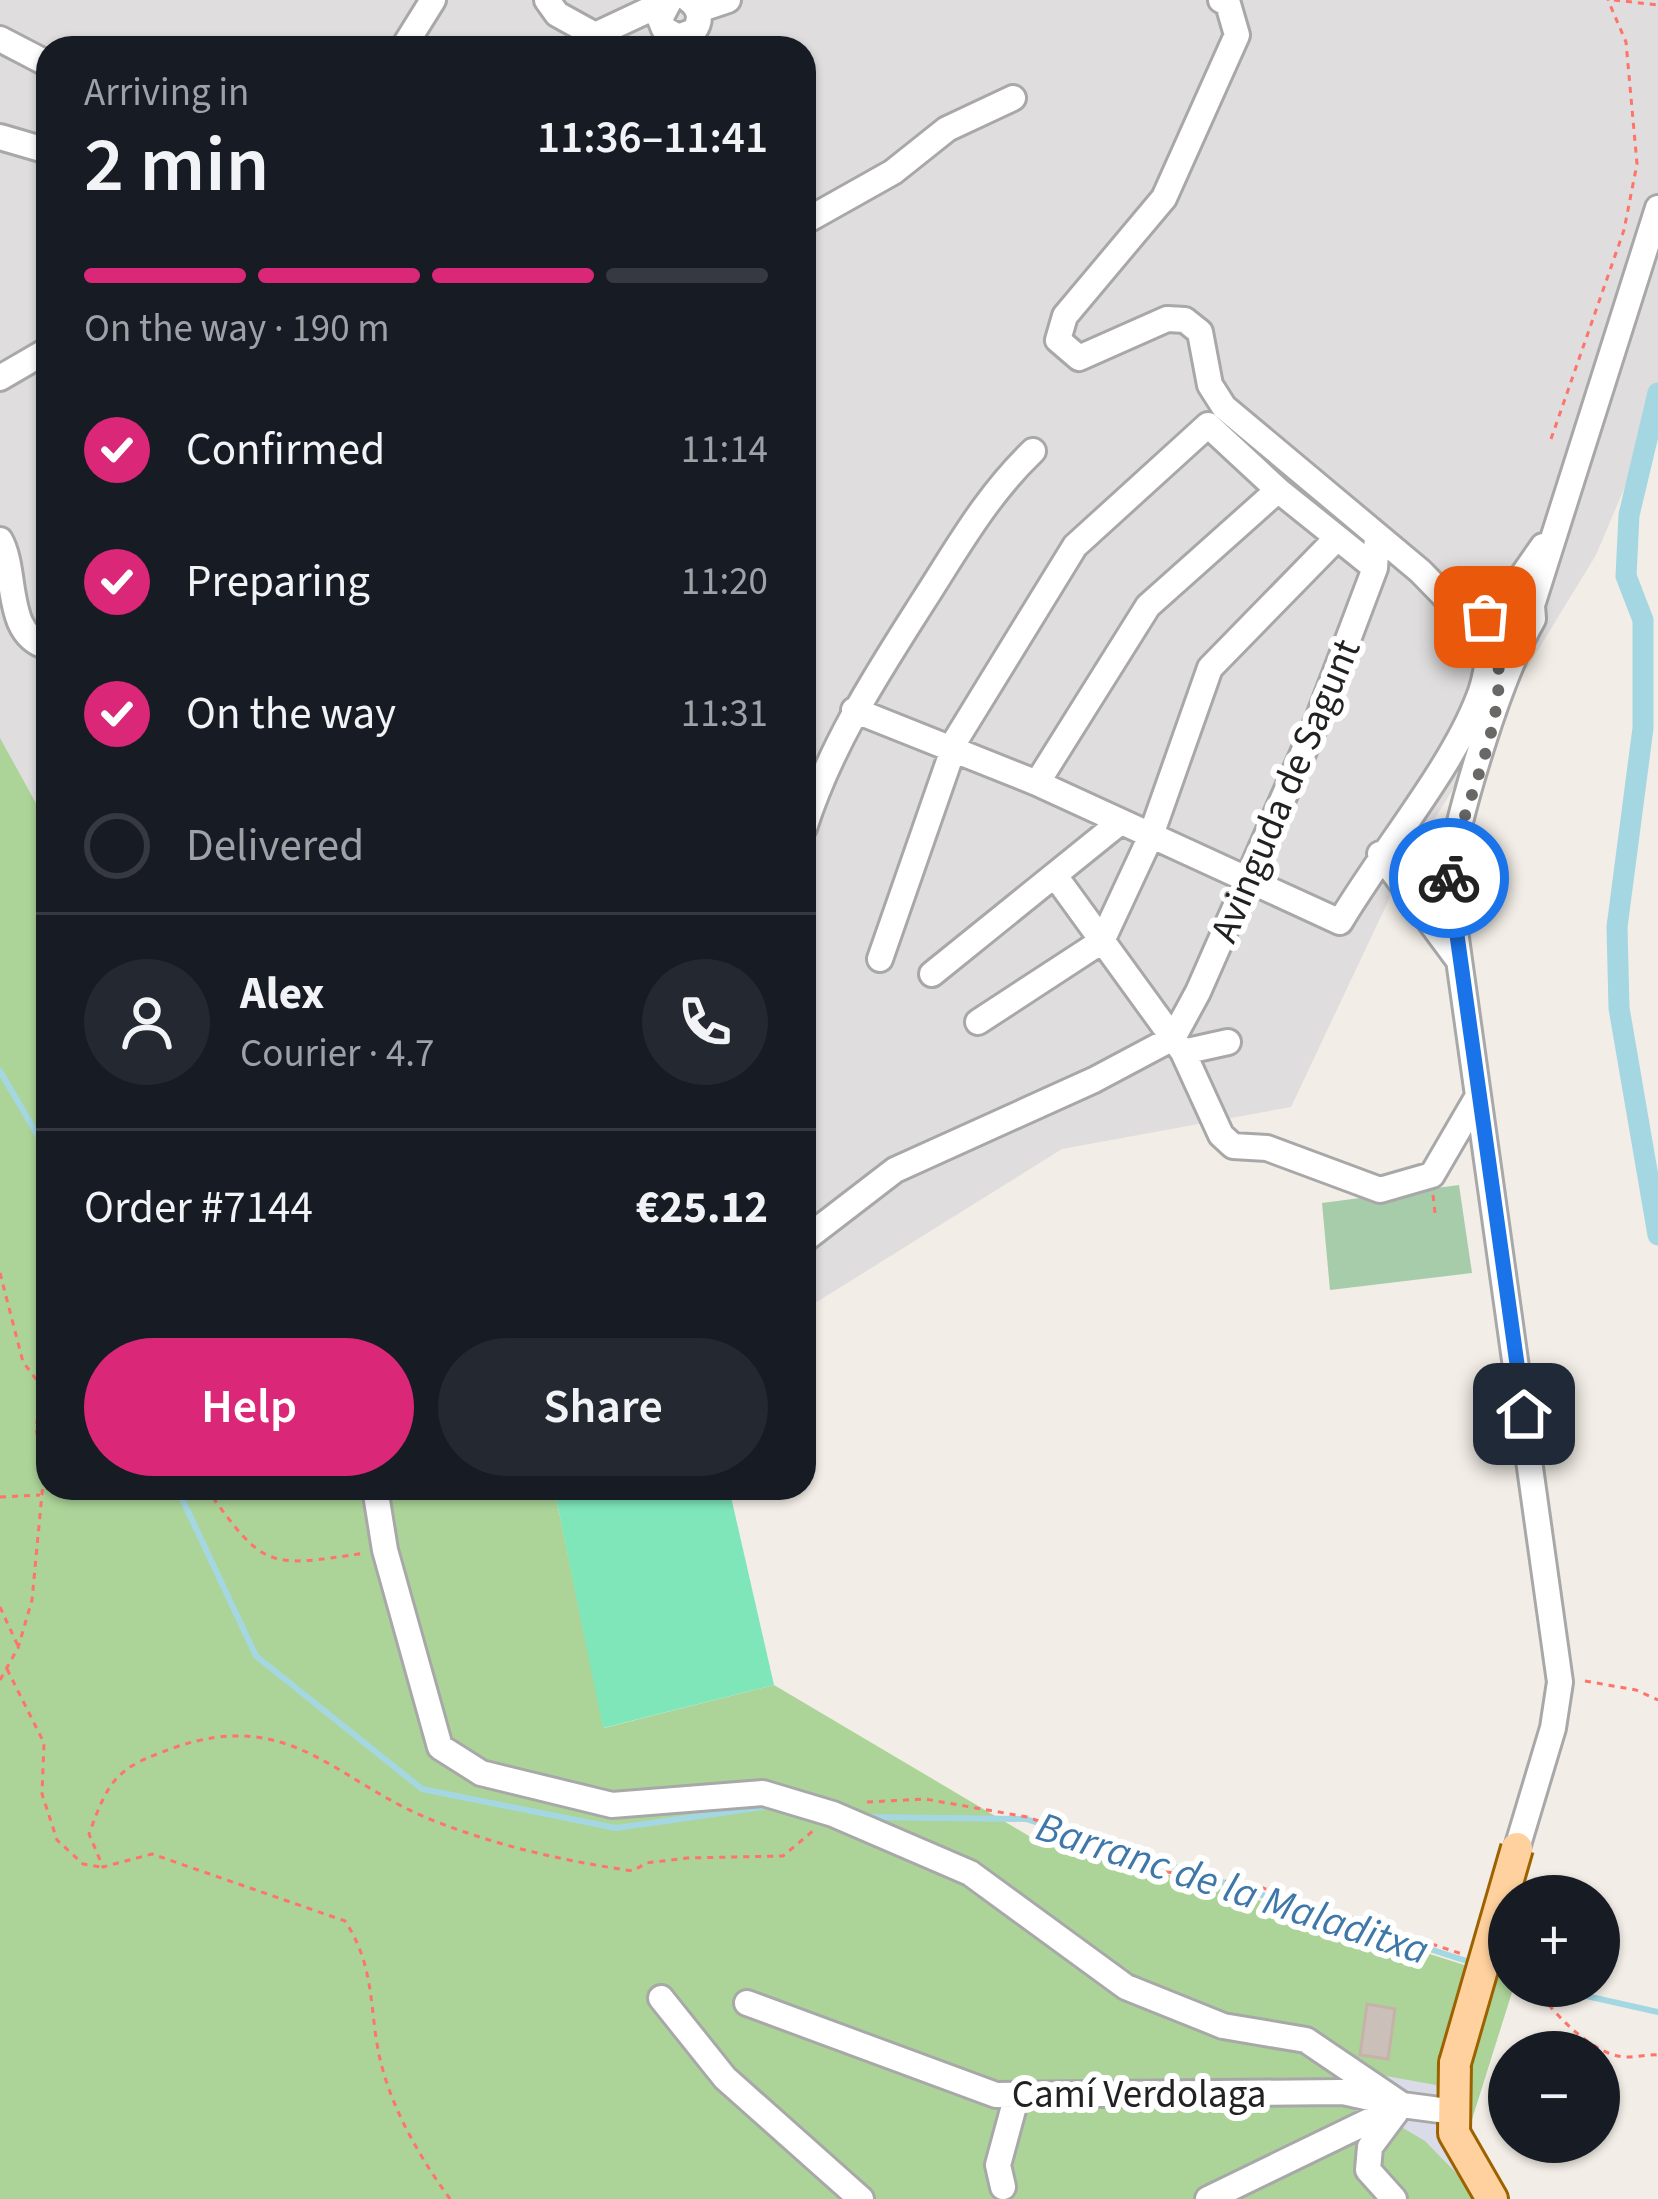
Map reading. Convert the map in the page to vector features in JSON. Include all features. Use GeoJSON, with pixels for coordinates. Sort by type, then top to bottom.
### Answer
{"type":"FeatureCollection","features":[{"type":"Feature","properties":{"kind":"main road"},"geometry":{"type":"LineString","coordinates":[[1492,2199],[1454,2133],[1455,2063],[1517,1848]]}},
{"type":"Feature","properties":{"kind":"street"},"geometry":{"type":"LineString","coordinates":[[411,36],[433,0]]}},
{"type":"Feature","properties":{"kind":"street"},"geometry":{"type":"LineString","coordinates":[[547,0],[557,14],[595,35],[670,0]]}},
{"type":"Feature","properties":{"kind":"street"},"geometry":{"type":"LineString","coordinates":[[670,0],[662,8],[661,24],[673,36]]}},
{"type":"Feature","properties":{"kind":"street"},"geometry":{"type":"LineString","coordinates":[[688,36],[697,26],[693,5],[728,0]]}},
{"type":"Feature","properties":{"kind":"street"},"geometry":{"type":"LineString","coordinates":[[1221,0],[1228,4],[1237,34],[1164,198],[1065,316],[1058,340],[1079,358],[1167,319],[1184,320],[1200,332],[1210,385],[1223,407],[1420,571],[1501,612],[1511,638],[1526,632],[1454,842],[1448,881],[1561,1682],[1553,1728],[1517,1848]]}},
{"type":"Feature","properties":{"kind":"street"},"geometry":{"type":"LineString","coordinates":[[0,39],[36,58]]}},
{"type":"Feature","properties":{"kind":"street"},"geometry":{"type":"LineString","coordinates":[[816,215],[893,172],[947,129],[1012,98]]}},
{"type":"Feature","properties":{"kind":"street"},"geometry":{"type":"LineString","coordinates":[[0,137],[36,148]]}},
{"type":"Feature","properties":{"kind":"street"},"geometry":{"type":"LineString","coordinates":[[854,710],[1036,783],[1340,922],[1380,854],[1445,761],[1480,695],[1501,612],[1560,519],[1658,208]]}},
{"type":"Feature","properties":{"kind":"street"},"geometry":{"type":"LineString","coordinates":[[0,378],[36,357]]}},
{"type":"Feature","properties":{"kind":"street"},"geometry":{"type":"LineString","coordinates":[[880,959],[953,749],[1075,546],[1208,425],[1278,490],[1375,568]]}},
{"type":"Feature","properties":{"kind":"street"},"geometry":{"type":"LineString","coordinates":[[816,790],[854,710],[996,486],[1033,451]]}},
{"type":"Feature","properties":{"kind":"street"},"geometry":{"type":"LineString","coordinates":[[1036,783],[1148,606],[1278,490]]}},
{"type":"Feature","properties":{"kind":"street","name":"Avinguda de Sagunt"},"geometry":{"type":"LineString","coordinates":[[1178,1045],[1318,719],[1375,568],[1377,536]]}},
{"type":"Feature","properties":{"kind":"street"},"geometry":{"type":"LineString","coordinates":[[978,1022],[1102,941],[1150,838],[1210,668],[1337,538]]}},
{"type":"Feature","properties":{"kind":"street"},"geometry":{"type":"LineString","coordinates":[[0,540],[10,558],[14,612],[36,642]]}},
{"type":"Feature","properties":{"kind":"street"},"geometry":{"type":"LineString","coordinates":[[1496,713],[1501,612]]}},
{"type":"Feature","properties":{"kind":"street"},"geometry":{"type":"LineString","coordinates":[[932,974],[1119,823]]}},
{"type":"Feature","properties":{"kind":"street"},"geometry":{"type":"LineString","coordinates":[[1380,854],[1460,961]]}},
{"type":"Feature","properties":{"kind":"street"},"geometry":{"type":"LineString","coordinates":[[1056,877],[1178,1045],[1222,1135],[1233,1146],[1268,1148],[1380,1190],[1432,1175],[1478,1096]]}},
{"type":"Feature","properties":{"kind":"street"},"geometry":{"type":"LineString","coordinates":[[816,1231],[895,1170],[1178,1045],[1228,1042]]}},
{"type":"Feature","properties":{"kind":"street"},"geometry":{"type":"LineString","coordinates":[[373,1500],[440,1748],[481,1773],[612,1805],[763,1793],[833,1814],[970,1873],[1126,1987],[1222,2026],[1306,2040],[1402,2105]]}},
{"type":"Feature","properties":{"kind":"street"},"geometry":{"type":"LineString","coordinates":[[661,1998],[725,2078],[861,2199]]}},
{"type":"Feature","properties":{"kind":"street","name":"Camí Verdolaga"},"geometry":{"type":"LineString","coordinates":[[747,2003],[996,2095],[1343,2092],[1455,2112]]}},
{"type":"Feature","properties":{"kind":"street"},"geometry":{"type":"LineString","coordinates":[[1003,2187],[998,2165],[1017,2095]]}},
{"type":"Feature","properties":{"kind":"street"},"geometry":{"type":"LineString","coordinates":[[1208,2199],[1402,2105]]}},
{"type":"Feature","properties":{"kind":"street"},"geometry":{"type":"LineString","coordinates":[[1394,2199],[1368,2170],[1370,2146],[1402,2105]]}},
{"type":"Feature","properties":{"kind":"path"},"geometry":{"type":"LineString","coordinates":[[1611,0],[1658,5]]}},
{"type":"Feature","properties":{"kind":"path"},"geometry":{"type":"LineString","coordinates":[[1551,440],[1624,230],[1637,164],[1626,42],[1611,0]]}},
{"type":"Feature","properties":{"kind":"path"},"geometry":{"type":"LineString","coordinates":[[0,1273],[23,1362],[36,1377]]}},
{"type":"Feature","properties":{"kind":"path"},"geometry":{"type":"LineString","coordinates":[[0,1497],[36,1495]]}},
{"type":"Feature","properties":{"kind":"path"},"geometry":{"type":"LineString","coordinates":[[0,1680],[18,1648],[32,1600],[42,1500]]}},
{"type":"Feature","properties":{"kind":"path"},"geometry":{"type":"LineString","coordinates":[[214,1500],[249,1549],[294,1563],[385,1550]]}},
{"type":"Feature","properties":{"kind":"path"},"geometry":{"type":"LineString","coordinates":[[0,1607],[18,1648]]}},
{"type":"Feature","properties":{"kind":"path"},"geometry":{"type":"LineString","coordinates":[[7,1668],[44,1743],[42,1794],[57,1840],[83,1864],[103,1868],[152,1854],[345,1921],[363,1949],[383,2072],[412,2139],[450,2199]]}},
{"type":"Feature","properties":{"kind":"path"},"geometry":{"type":"LineString","coordinates":[[1561,1682],[1595,1681],[1658,1700]]}},
{"type":"Feature","properties":{"kind":"path"},"geometry":{"type":"LineString","coordinates":[[103,1868],[89,1834],[107,1784],[130,1763],[228,1734],[271,1737],[322,1759],[431,1820],[520,1852],[633,1871],[646,1863],[687,1858],[783,1856],[846,1804],[925,1799],[1028,1817],[1139,1855],[1161,1871],[1257,1886],[1468,1957]]}},
{"type":"Feature","properties":{"kind":"path"},"geometry":{"type":"LineString","coordinates":[[1551,2007],[1562,2020],[1617,2056],[1658,2055]]}},
{"type":"Feature","properties":{"kind":"shaded area"},"geometry":{"type":"Polygon","coordinates":[[[0,0],[1658,0],[1658,409],[1596,555],[1401,874],[1291,1107],[1062,1149],[816,1303],[816,36],[36,36],[36,1054],[0,1008],[0,0]]]}},
{"type":"Feature","properties":{"kind":"shaded area"},"geometry":{"type":"Polygon","coordinates":[[[1369,2073],[1436,2085],[1443,2129],[1460,2177],[1425,2141],[1403,2128],[1365,2125],[1343,2092],[1369,2073]]]}},
{"type":"Feature","properties":{"kind":"green space"},"geometry":{"type":"Polygon","coordinates":[[[0,738],[36,803],[36,1500],[556,1500],[604,1728],[774,1685],[1029,1836],[1258,1900],[1488,1972],[1488,2007],[1507,2007],[1500,2031],[1488,2031],[1488,2069],[1463,2148],[1502,2199],[0,2199],[0,738]]]}},
{"type":"Feature","properties":{"kind":"green space"},"geometry":{"type":"Polygon","coordinates":[[[1459,1185],[1472,1273],[1330,1290],[1322,1203],[1459,1185]]]}},
{"type":"Feature","properties":{"kind":"green space"},"geometry":{"type":"Polygon","coordinates":[[[556,1500],[732,1500],[774,1685],[603,1728],[556,1500]]]}},
{"type":"Feature","properties":{"kind":"building"},"geometry":{"type":"Polygon","coordinates":[[[1367,2004],[1395,2009],[1388,2059],[1360,2055],[1367,2004]]]}},
{"type":"Feature","properties":{"kind":"waterway"},"geometry":{"type":"LineString","coordinates":[[1658,393],[1629,515],[1626,576],[1643,620],[1643,728],[1617,927],[1619,1008],[1658,1235]]}},
{"type":"Feature","properties":{"kind":"waterway","name":"Barranc de la Maladitxa"},"geometry":{"type":"LineString","coordinates":[[0,1071],[36,1132]]}},
{"type":"Feature","properties":{"kind":"waterway","name":"Barranc de la Maladitxa"},"geometry":{"type":"LineString","coordinates":[[183,1500],[256,1656],[422,1789],[616,1828],[771,1806]]}},
{"type":"Feature","properties":{"kind":"waterway","name":"Barranc de la Maladitxa"},"geometry":{"type":"LineString","coordinates":[[867,1817],[1026,1819],[1473,1963]]}},
{"type":"Feature","properties":{"kind":"waterway","name":"Barranc de la Maladitxa"},"geometry":{"type":"LineString","coordinates":[[1620,2003],[1658,2012]]}},
{"type":"Feature","properties":{"kind":"way so far"},"geometry":{"type":"LineString","coordinates":[[1449,878],[1454,842],[1496,713],[1495,634],[1485,617]]}},
{"type":"Feature","properties":{"kind":"route"},"geometry":{"type":"LineString","coordinates":[[1449,878],[1524,1414]]}}]}
